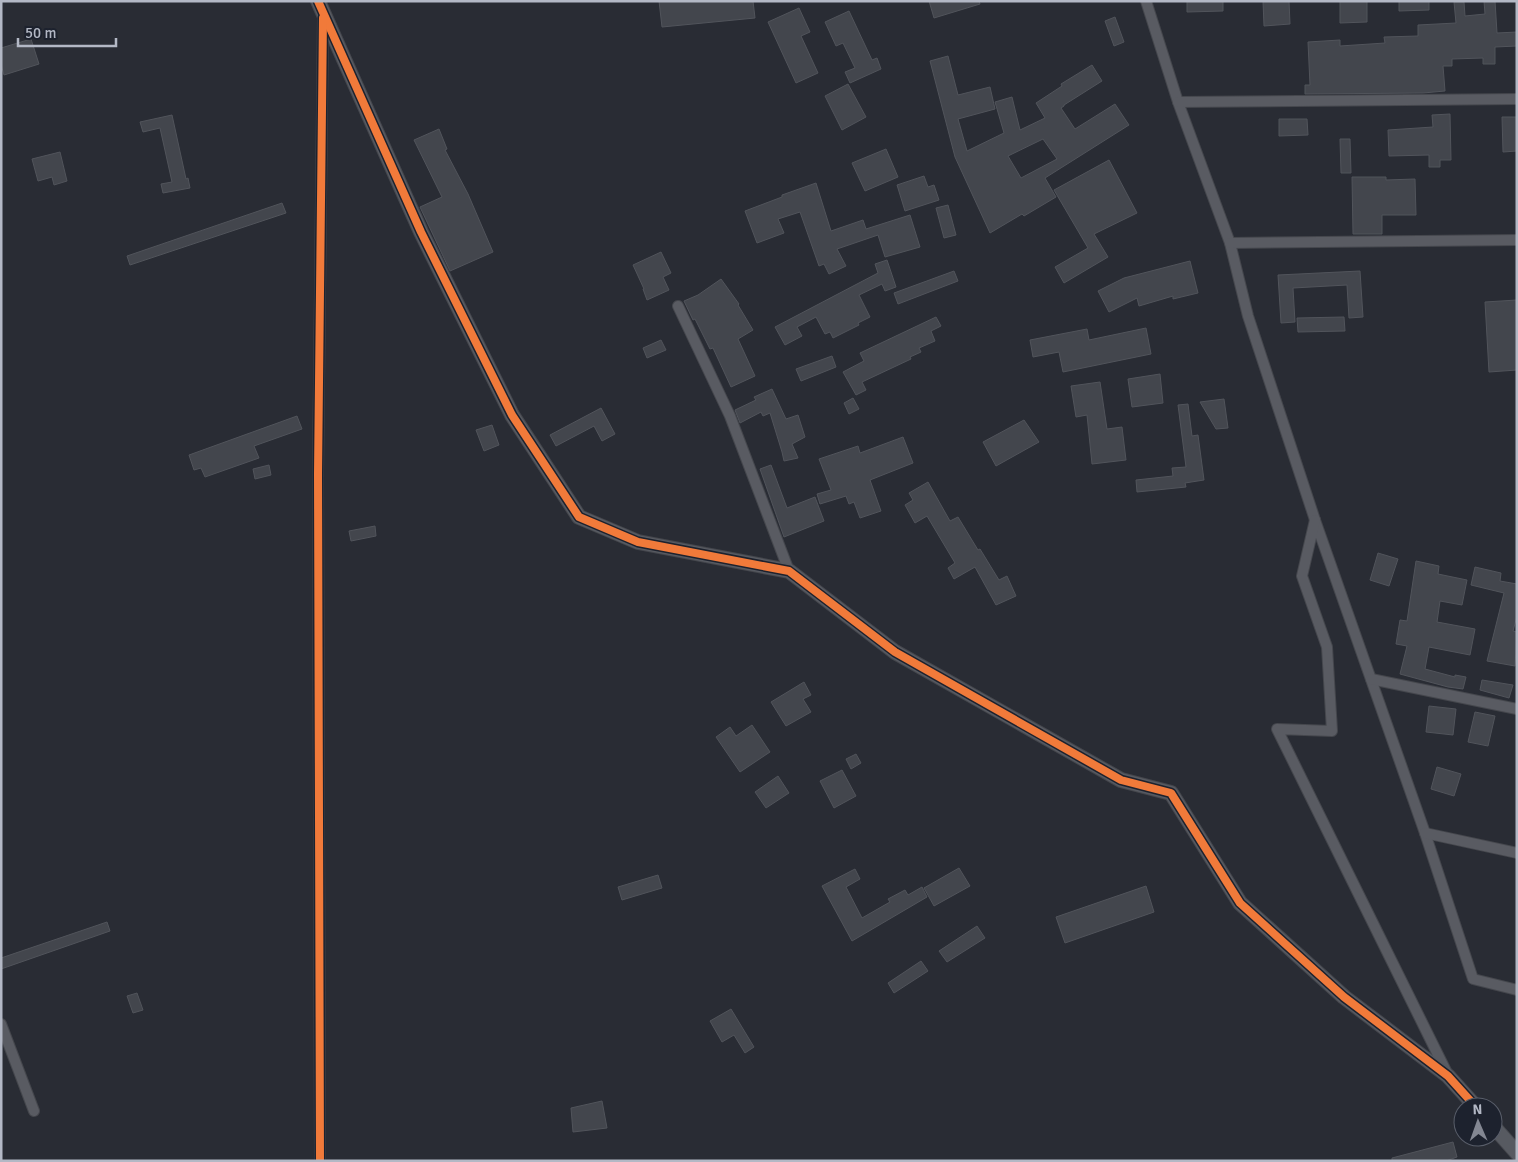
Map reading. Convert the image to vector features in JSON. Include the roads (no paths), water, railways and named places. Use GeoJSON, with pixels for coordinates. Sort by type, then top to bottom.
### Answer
{"type":"FeatureCollection","features":[{"type":"Feature","properties":{"kind":"street"},"geometry":{"type":"LineString","coordinates":[[1146,1],[1178,102],[1230,243],[1248,316],[1315,520],[1425,833],[1473,979],[1517,990]]}},
{"type":"Feature","properties":{"kind":"street"},"geometry":{"type":"LineString","coordinates":[[321,7],[422,232],[512,415],[579,517],[638,542],[789,571],[904,656],[1121,780],[1171,793],[1240,902],[1344,997],[1448,1076],[1467,1097]]}},
{"type":"Feature","properties":{"kind":"street"},"geometry":{"type":"LineString","coordinates":[[320,1161],[318,464],[321,7]]}},
{"type":"Feature","properties":{"kind":"street"},"geometry":{"type":"LineString","coordinates":[[1178,102],[1517,99]]}},
{"type":"Feature","properties":{"kind":"street"},"geometry":{"type":"LineString","coordinates":[[1230,243],[1517,240]]}},
{"type":"Feature","properties":{"kind":"street"},"geometry":{"type":"LineString","coordinates":[[678,306],[730,416],[789,571]]}},
{"type":"Feature","properties":{"kind":"street"},"geometry":{"type":"LineString","coordinates":[[1315,520],[1302,576],[1327,647],[1332,731],[1277,729],[1448,1076]]}},
{"type":"Feature","properties":{"kind":"street"},"geometry":{"type":"LineString","coordinates":[[1371,679],[1517,709]]}},
{"type":"Feature","properties":{"kind":"street"},"geometry":{"type":"LineString","coordinates":[[1425,833],[1517,853]]}},
{"type":"Feature","properties":{"kind":"street"},"geometry":{"type":"LineString","coordinates":[[1,1024],[34,1110]]}},
{"type":"Feature","properties":{"kind":"street"},"geometry":{"type":"LineString","coordinates":[[1503,1137],[1517,1153]]}}]}
